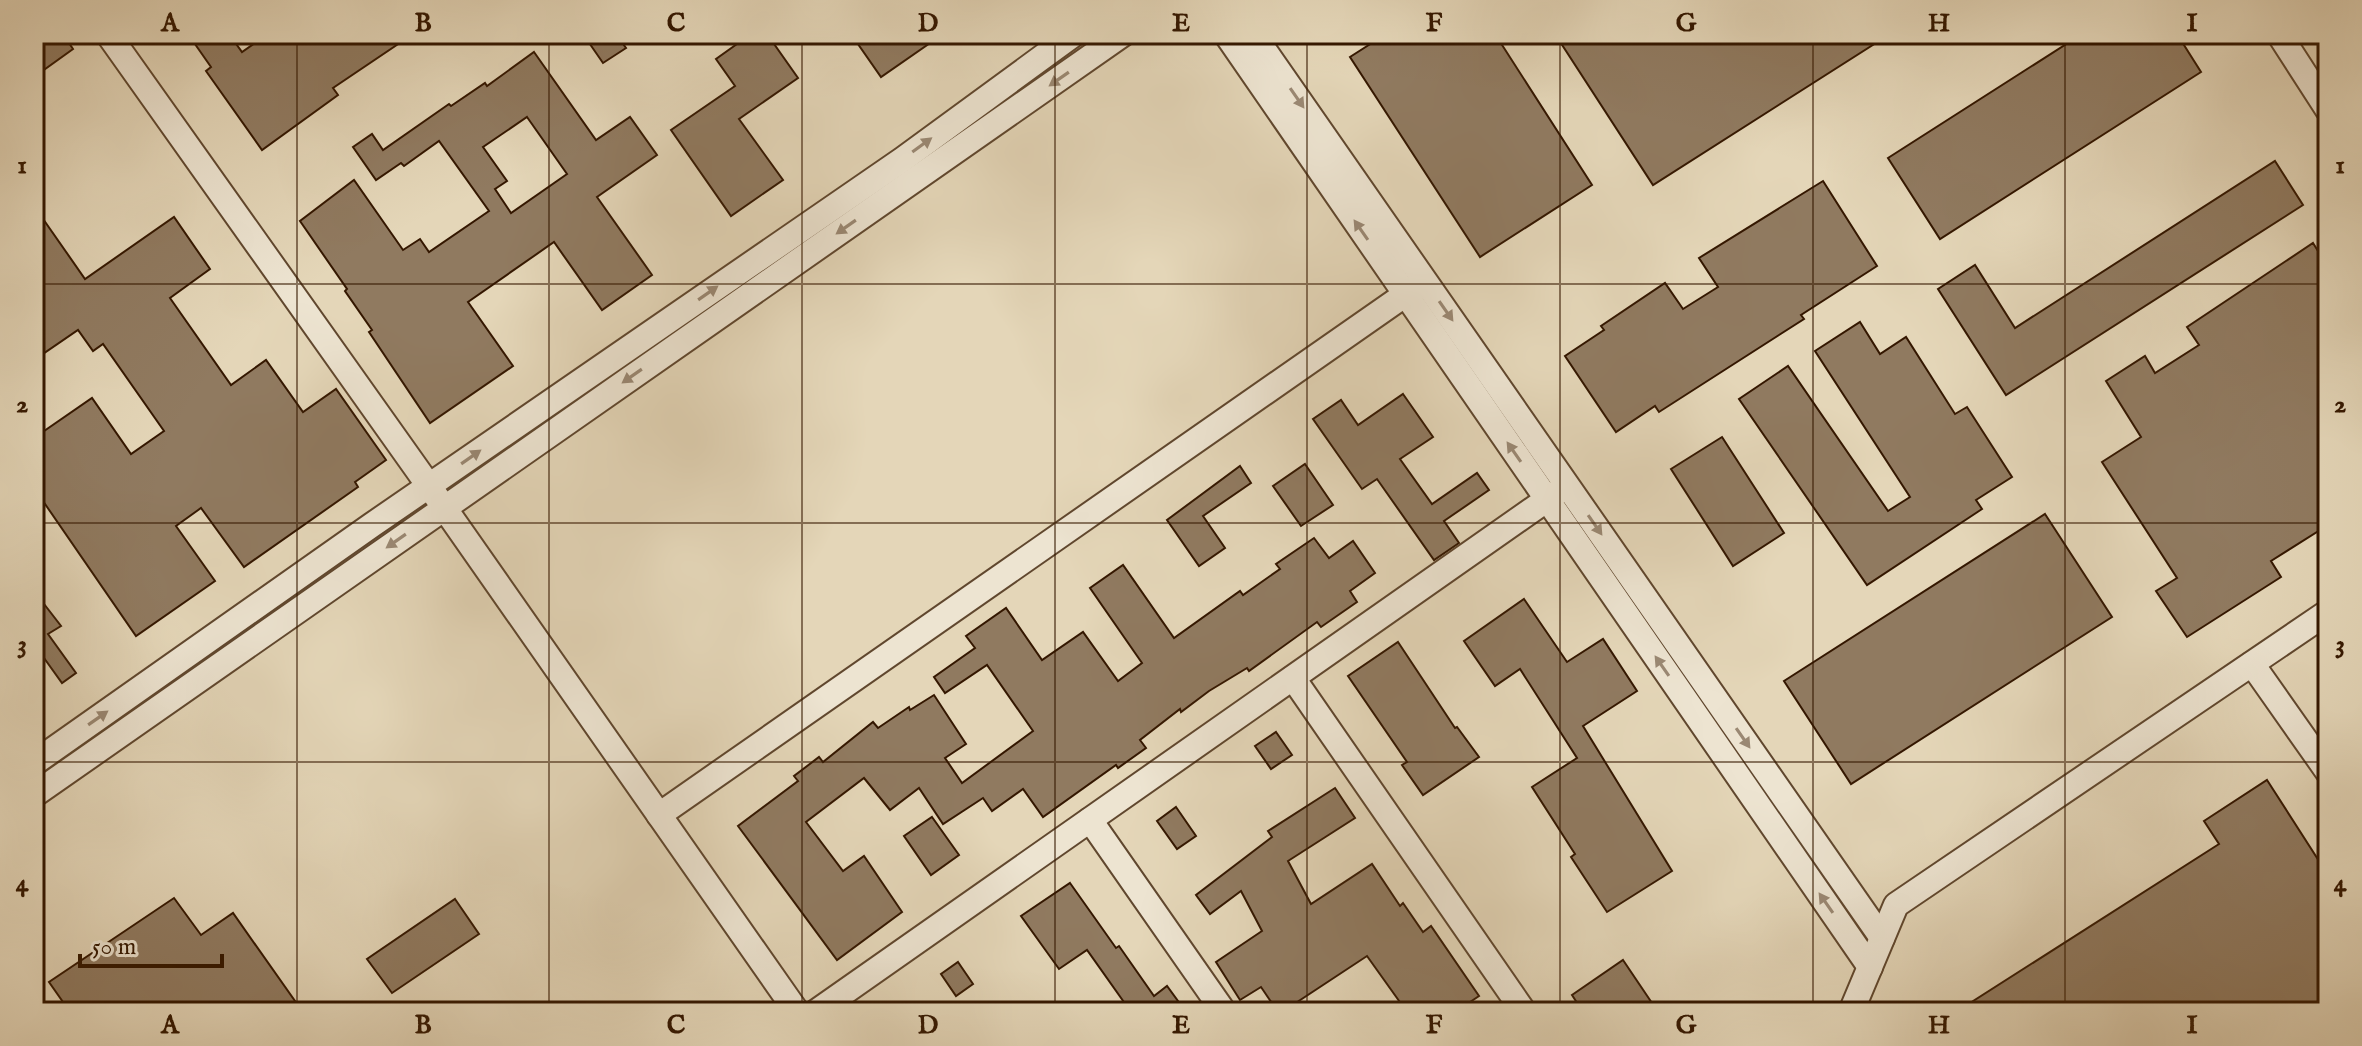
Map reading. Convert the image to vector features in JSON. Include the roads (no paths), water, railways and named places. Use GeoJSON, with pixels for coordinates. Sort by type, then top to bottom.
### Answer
{"type":"FeatureCollection","features":[{"type":"Feature","properties":{"kind":"street"},"geometry":{"type":"LineString","coordinates":[[108,34],[797,1012]]}},
{"type":"Feature","properties":{"kind":"street"},"geometry":{"type":"LineString","coordinates":[[34,763],[902,160],[1074,34]]}},
{"type":"Feature","properties":{"kind":"street"},"geometry":{"type":"LineString","coordinates":[[34,795],[1123,34]]}},
{"type":"Feature","properties":{"kind":"street"},"geometry":{"type":"LineString","coordinates":[[1226,34],[1415,287],[1557,492],[1870,967]]}},
{"type":"Feature","properties":{"kind":"street"},"geometry":{"type":"LineString","coordinates":[[1253,34],[1415,287]]}},
{"type":"Feature","properties":{"kind":"street"},"geometry":{"type":"LineString","coordinates":[[2279,34],[2328,110]]}},
{"type":"Feature","properties":{"kind":"street"},"geometry":{"type":"LineString","coordinates":[[659,815],[1415,287]]}},
{"type":"Feature","properties":{"kind":"street"},"geometry":{"type":"LineString","coordinates":[[816,1012],[1557,492]]}},
{"type":"Feature","properties":{"kind":"street"},"geometry":{"type":"LineString","coordinates":[[1557,492],[1882,938]]}},
{"type":"Feature","properties":{"kind":"street"},"geometry":{"type":"LineString","coordinates":[[1851,1012],[1896,905],[2328,612]]}},
{"type":"Feature","properties":{"kind":"street"},"geometry":{"type":"LineString","coordinates":[[2252,664],[2328,772]]}},
{"type":"Feature","properties":{"kind":"street"},"geometry":{"type":"LineString","coordinates":[[1293,678],[1518,1010]]}},
{"type":"Feature","properties":{"kind":"street"},"geometry":{"type":"LineString","coordinates":[[1090,820],[1224,1012]]}}]}
